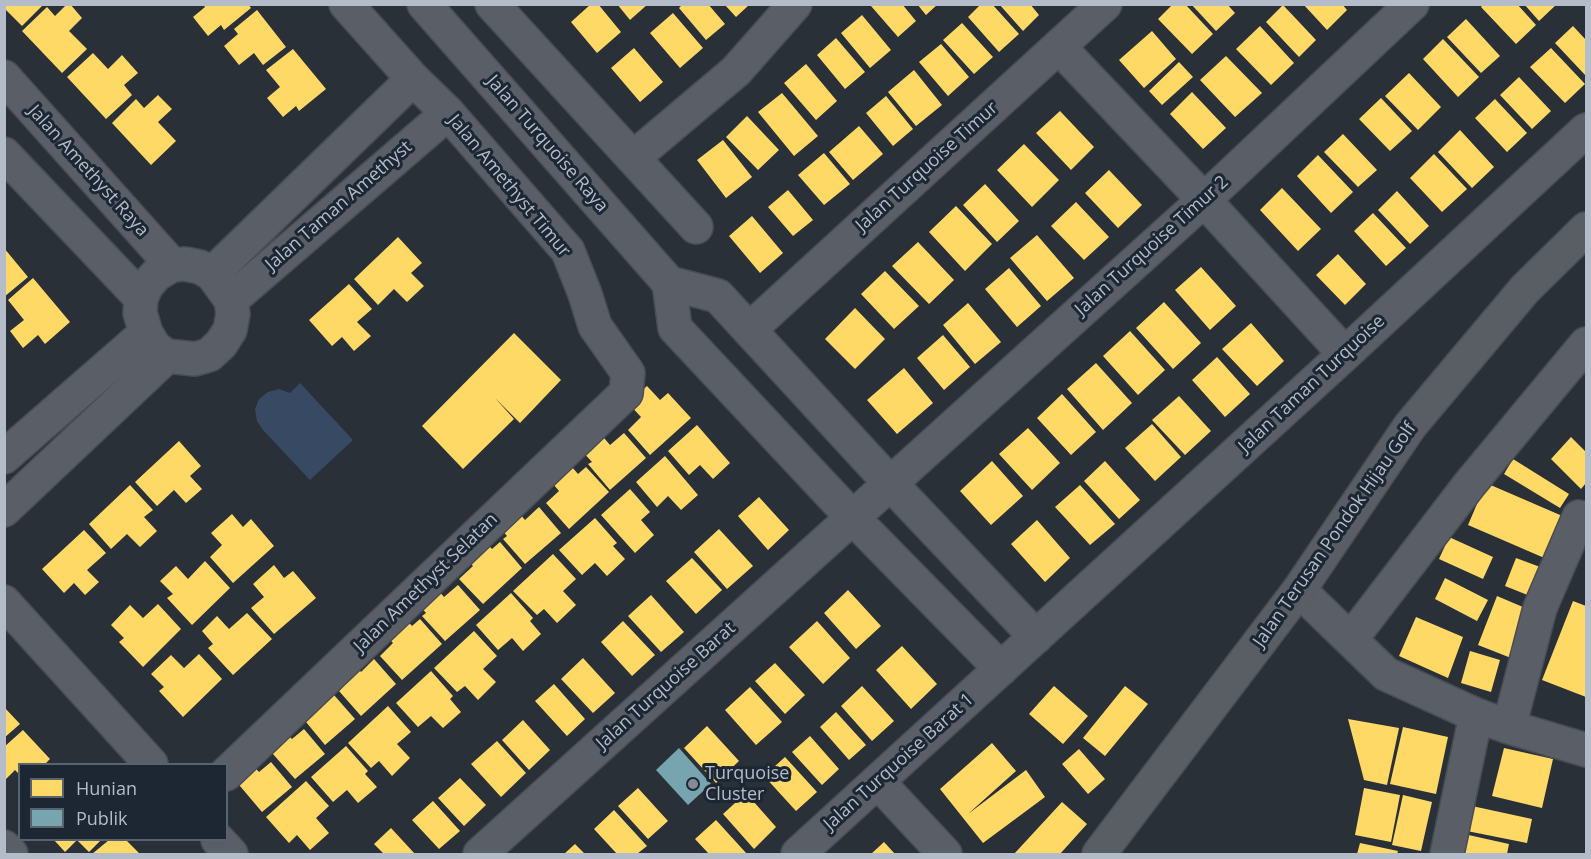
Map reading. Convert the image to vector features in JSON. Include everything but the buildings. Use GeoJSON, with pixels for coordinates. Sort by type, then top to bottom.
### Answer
{"type":"FeatureCollection","features":[{"type":"Feature","properties":{"kind":"main road","name":"Jalan Terusan Pondok Hijau Golf"},"geometry":{"type":"LineString","coordinates":[[1099,855],[1299,590],[1410,426],[1525,289],[1587,229]]}},
{"type":"Feature","properties":{"kind":"street","name":"Jalan Amethyst Timur"},"geometry":{"type":"LineString","coordinates":[[346,4],[413,79],[448,113],[568,251],[595,326],[628,373],[626,393]]}},
{"type":"Feature","properties":{"kind":"street","name":"Jalan Turquoise Raya"},"geometry":{"type":"LineString","coordinates":[[424,4],[669,283]]}},
{"type":"Feature","properties":{"kind":"street"},"geometry":{"type":"LineString","coordinates":[[633,158],[736,71],[795,4]]}},
{"type":"Feature","properties":{"kind":"street","name":"Jalan Turquoise Timur"},"geometry":{"type":"LineString","coordinates":[[749,330],[1105,4]]}},
{"type":"Feature","properties":{"kind":"street","name":"Jalan Turquoise Timur 2"},"geometry":{"type":"LineString","coordinates":[[852,517],[1204,200],[1412,4]]}},
{"type":"Feature","properties":{"kind":"street"},"geometry":{"type":"LineString","coordinates":[[498,7],[696,227]]}},
{"type":"Feature","properties":{"kind":"street"},"geometry":{"type":"LineString","coordinates":[[1059,47],[1204,200],[1345,354]]}},
{"type":"Feature","properties":{"kind":"street","name":"Jalan Amethyst Raya"},"geometry":{"type":"LineString","coordinates":[[4,77],[172,265]]}},
{"type":"Feature","properties":{"kind":"street","name":"Jalan Taman Amethyst"},"geometry":{"type":"LineString","coordinates":[[222,287],[413,79]]}},
{"type":"Feature","properties":{"kind":"street","name":"Jalan Taman Amethyst"},"geometry":{"type":"LineString","coordinates":[[222,287],[448,113]]}},
{"type":"Feature","properties":{"kind":"street","name":"Jalan Taman Turquoise"},"geometry":{"type":"LineString","coordinates":[[1001,669],[1587,130]]}},
{"type":"Feature","properties":{"kind":"street"},"geometry":{"type":"LineString","coordinates":[[4,154],[141,298]]}},
{"type":"Feature","properties":{"kind":"street"},"geometry":{"type":"LineString","coordinates":[[172,265],[200,267],[222,287],[233,315],[230,330],[221,344],[208,355],[195,359],[156,345],[140,313],[141,298],[147,285],[157,274],[172,265]]}},
{"type":"Feature","properties":{"kind":"street"},"geometry":{"type":"LineString","coordinates":[[1001,669],[852,517],[675,328],[669,283],[718,296],[1036,637]]}},
{"type":"Feature","properties":{"kind":"street"},"geometry":{"type":"LineString","coordinates":[[1351,639],[1469,485],[1587,344]]}},
{"type":"Feature","properties":{"kind":"street"},"geometry":{"type":"LineString","coordinates":[[4,457],[156,345]]}},
{"type":"Feature","properties":{"kind":"street"},"geometry":{"type":"LineString","coordinates":[[4,510],[156,345]]}},
{"type":"Feature","properties":{"kind":"street","name":"Jalan Amethyst Selatan"},"geometry":{"type":"LineString","coordinates":[[228,772],[626,393]]}},
{"type":"Feature","properties":{"kind":"street","name":"Jalan Turquoise Barat"},"geometry":{"type":"LineString","coordinates":[[480,855],[852,517]]}},
{"type":"Feature","properties":{"kind":"street"},"geometry":{"type":"LineString","coordinates":[[1509,727],[1540,608],[1578,517]]}},
{"type":"Feature","properties":{"kind":"street"},"geometry":{"type":"LineString","coordinates":[[1299,590],[1386,674],[1476,715],[1587,750]]}},
{"type":"Feature","properties":{"kind":"street"},"geometry":{"type":"LineString","coordinates":[[4,602],[149,763]]}},
{"type":"Feature","properties":{"kind":"street","name":"Jalan Turquoise Barat 1"},"geometry":{"type":"LineString","coordinates":[[798,855],[1001,669]]}},
{"type":"Feature","properties":{"kind":"street"},"geometry":{"type":"LineString","coordinates":[[1446,855],[1476,715]]}},
{"type":"Feature","properties":{"kind":"street"},"geometry":{"type":"LineString","coordinates":[[878,782],[945,855]]}},
{"type":"Feature","properties":{"kind":"street"},"geometry":{"type":"LineString","coordinates":[[219,841],[231,855]]}},
{"type":"Feature","properties":{"kind":"street"},"geometry":{"type":"LineString","coordinates":[[4,847],[11,855]]}},
{"type":"Feature","properties":{"kind":"water"},"geometry":{"type":"Polygon","coordinates":[[[300,383],[353,440],[310,480],[263,430],[257,421],[255,409],[259,399],[268,392],[279,389],[290,393],[300,383]]]}},
{"type":"Feature","properties":{"kind":"place","name":"Turquoise Cluster"},"geometry":{"type":"Point","coordinates":[693,784]}}]}
